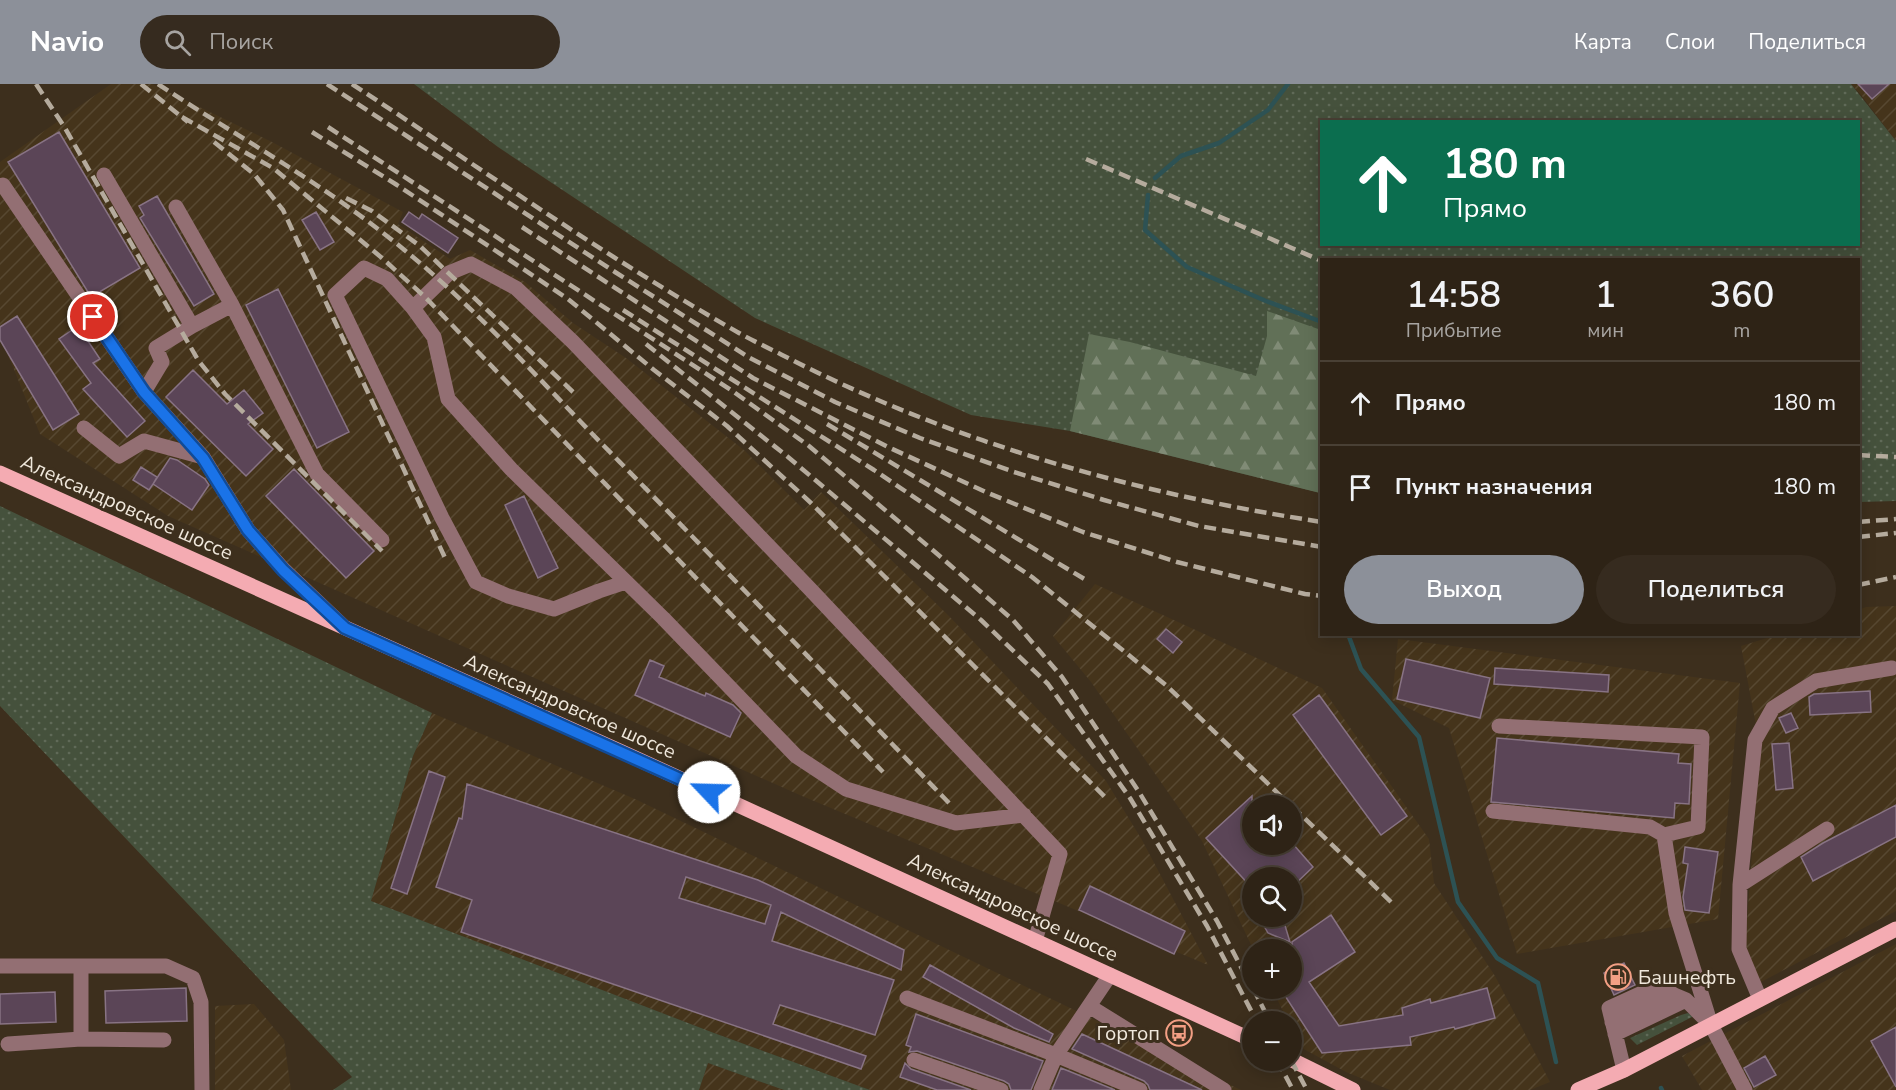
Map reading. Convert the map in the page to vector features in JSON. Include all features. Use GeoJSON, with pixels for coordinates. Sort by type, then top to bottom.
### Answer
{"type":"FeatureCollection","features":[{"type":"Feature","properties":{"kind":"main road","name":"Александровское шоссе"},"geometry":{"type":"LineString","coordinates":[[0,473],[1242,1035]]}},
{"type":"Feature","properties":{"kind":"main road"},"geometry":{"type":"LineString","coordinates":[[1578,1090],[1624,1070],[1896,929]]}},
{"type":"Feature","properties":{"kind":"main road"},"geometry":{"type":"LineString","coordinates":[[1302,1065],[1353,1090]]}},
{"type":"Feature","properties":{"kind":"street"},"geometry":{"type":"LineString","coordinates":[[104,175],[192,326]]}},
{"type":"Feature","properties":{"kind":"street"},"geometry":{"type":"LineString","coordinates":[[3,185],[144,392],[203,458],[248,530],[283,570],[345,628]]}},
{"type":"Feature","properties":{"kind":"street"},"geometry":{"type":"LineString","coordinates":[[177,207],[232,305],[317,474],[382,540]]}},
{"type":"Feature","properties":{"kind":"street"},"geometry":{"type":"LineString","coordinates":[[413,308],[449,273],[471,264],[516,288],[573,342],[1060,854],[1035,941]]}},
{"type":"Feature","properties":{"kind":"street"},"geometry":{"type":"LineString","coordinates":[[626,582],[554,609],[508,596],[476,582],[442,518],[335,295],[364,267],[387,279],[413,308],[434,337],[447,399],[511,469],[626,582],[796,756],[846,789],[956,823],[1024,815]]}},
{"type":"Feature","properties":{"kind":"street"},"geometry":{"type":"LineString","coordinates":[[144,392],[162,362],[156,348],[232,305]]}},
{"type":"Feature","properties":{"kind":"street"},"geometry":{"type":"LineString","coordinates":[[84,428],[119,456],[144,441],[203,458]]}},
{"type":"Feature","properties":{"kind":"street"},"geometry":{"type":"LineString","coordinates":[[1760,999],[1739,949],[1740,885],[1755,740],[1773,708],[1816,681],[1892,668]]}},
{"type":"Feature","properties":{"kind":"street"},"geometry":{"type":"LineString","coordinates":[[1493,811],[1650,827],[1665,835],[1698,827],[1702,737],[1499,726]]}},
{"type":"Feature","properties":{"kind":"street"},"geometry":{"type":"LineString","coordinates":[[1740,885],[1827,829]]}},
{"type":"Feature","properties":{"kind":"street"},"geometry":{"type":"LineString","coordinates":[[1665,835],[1676,913],[1711,1025],[1745,1090]]}},
{"type":"Feature","properties":{"kind":"street"},"geometry":{"type":"LineString","coordinates":[[0,966],[166,966],[193,978],[201,1002],[202,1090]]}},
{"type":"Feature","properties":{"kind":"street"},"geometry":{"type":"LineString","coordinates":[[81,966],[81,1039]]}},
{"type":"Feature","properties":{"kind":"street"},"geometry":{"type":"LineString","coordinates":[[1041,1090],[1056,1055],[1110,975]]}},
{"type":"Feature","properties":{"kind":"street"},"geometry":{"type":"LineString","coordinates":[[1624,1070],[1609,1008],[1655,987],[1679,997],[1711,1025]]}},
{"type":"Feature","properties":{"kind":"street"},"geometry":{"type":"LineString","coordinates":[[1614,1028],[1679,997]]}},
{"type":"Feature","properties":{"kind":"street"},"geometry":{"type":"LineString","coordinates":[[907,998],[1140,1090]]}},
{"type":"Feature","properties":{"kind":"street"},"geometry":{"type":"LineString","coordinates":[[1089,1006],[1224,1090]]}},
{"type":"Feature","properties":{"kind":"street"},"geometry":{"type":"LineString","coordinates":[[8,1044],[81,1039],[164,1040]]}},
{"type":"Feature","properties":{"kind":"street"},"geometry":{"type":"LineString","coordinates":[[914,1060],[1001,1090]]}},
{"type":"Feature","properties":{"kind":"shaded area"},"geometry":{"type":"Polygon","coordinates":[[[111,84],[152,84],[272,142],[403,212],[398,224],[450,259],[470,250],[525,282],[573,323],[626,358],[744,450],[804,510],[821,492],[949,616],[1106,781],[1142,840],[1208,965],[802,796],[168,516],[40,434],[0,335],[0,162],[111,84]]]}},
{"type":"Feature","properties":{"kind":"shaded area"},"geometry":{"type":"Polygon","coordinates":[[[1851,84],[1896,84],[1896,141],[1862,96],[1851,84]]]}},
{"type":"Feature","properties":{"kind":"shaded area"},"geometry":{"type":"Polygon","coordinates":[[[1095,584],[1322,688],[1429,839],[1434,883],[1495,976],[1550,1082],[1530,1090],[1390,1090],[1346,1072],[1302,1048],[1302,1011],[1283,1011],[1277,999],[1302,999],[1302,939],[1248,939],[1243,927],[1302,927],[1302,867],[1242,867],[1242,926],[1202,841],[1091,682],[1053,636],[1095,584]]]}},
{"type":"Feature","properties":{"kind":"shaded area"},"geometry":{"type":"Polygon","coordinates":[[[1896,606],[1896,911],[1761,982],[1745,948],[1760,746],[1741,646],[1774,636],[1860,636],[1860,610],[1866,607],[1896,606]]]}},
{"type":"Feature","properties":{"kind":"shaded area"},"geometry":{"type":"Polygon","coordinates":[[[1398,639],[1740,683],[1718,919],[1517,954],[1449,728],[1392,700],[1398,639]]]}},
{"type":"Feature","properties":{"kind":"shaded area"},"geometry":{"type":"Polygon","coordinates":[[[432,713],[635,799],[1241,1090],[870,1090],[714,1033],[371,901],[413,756],[432,713]]]}},
{"type":"Feature","properties":{"kind":"shaded area"},"geometry":{"type":"Polygon","coordinates":[[[1896,944],[1896,1090],[1702,1090],[1682,1056],[1896,944]]]}},
{"type":"Feature","properties":{"kind":"shaded area"},"geometry":{"type":"Polygon","coordinates":[[[254,1004],[284,1040],[291,1090],[215,1090],[215,1006],[254,1004]]]}},
{"type":"Feature","properties":{"kind":"shaded area"},"geometry":{"type":"Polygon","coordinates":[[[708,1063],[784,1090],[699,1090],[708,1063]]]}},
{"type":"Feature","properties":{"kind":"green space"},"geometry":{"type":"Polygon","coordinates":[[[414,84],[1851,84],[1896,141],[1896,501],[1860,502],[1860,258],[1320,258],[1320,493],[1070,431],[971,415],[755,318],[498,147],[414,84]]]}},
{"type":"Feature","properties":{"kind":"green space"},"geometry":{"type":"Polygon","coordinates":[[[1267,311],[1320,330],[1320,493],[1070,431],[1089,334],[1130,342],[1256,376],[1267,336],[1267,311]]]}},
{"type":"Feature","properties":{"kind":"green space"},"geometry":{"type":"Polygon","coordinates":[[[0,506],[432,713],[413,756],[371,901],[714,1033],[870,1090],[784,1090],[708,1063],[699,1090],[333,1090],[352,1077],[0,706],[0,506]]]}},
{"type":"Feature","properties":{"kind":"green space"},"geometry":{"type":"Polygon","coordinates":[[[1688,1013],[1694,1016],[1637,1045],[1630,1038],[1681,1015],[1688,1013]]]}},
{"type":"Feature","properties":{"kind":"building"},"geometry":{"type":"Polygon","coordinates":[[[1858,84],[1889,84],[1872,99],[1858,84]]]}},
{"type":"Feature","properties":{"kind":"building"},"geometry":{"type":"Polygon","coordinates":[[[59,132],[140,268],[91,297],[8,162],[59,132]]]}},
{"type":"Feature","properties":{"kind":"building"},"geometry":{"type":"Polygon","coordinates":[[[157,196],[214,294],[194,306],[140,218],[144,215],[139,206],[157,196]]]}},
{"type":"Feature","properties":{"kind":"building"},"geometry":{"type":"Polygon","coordinates":[[[316,212],[334,242],[320,250],[302,220],[316,212]]]}},
{"type":"Feature","properties":{"kind":"building"},"geometry":{"type":"Polygon","coordinates":[[[409,212],[419,219],[422,214],[458,238],[448,253],[402,222],[409,212]]]}},
{"type":"Feature","properties":{"kind":"building"},"geometry":{"type":"Polygon","coordinates":[[[278,289],[349,432],[317,448],[246,305],[278,289]]]}},
{"type":"Feature","properties":{"kind":"building"},"geometry":{"type":"Polygon","coordinates":[[[17,316],[79,414],[53,430],[0,340],[0,327],[17,316]]]}},
{"type":"Feature","properties":{"kind":"building"},"geometry":{"type":"Polygon","coordinates":[[[78,326],[100,359],[93,363],[145,421],[127,437],[83,389],[91,383],[59,339],[78,326]]]}},
{"type":"Feature","properties":{"kind":"building"},"geometry":{"type":"Polygon","coordinates":[[[193,370],[227,404],[244,390],[263,413],[248,424],[273,449],[246,476],[166,397],[193,370]]]}},
{"type":"Feature","properties":{"kind":"building"},"geometry":{"type":"Polygon","coordinates":[[[170,458],[177,460],[205,479],[209,485],[192,510],[153,484],[170,458]]]}},
{"type":"Feature","properties":{"kind":"building"},"geometry":{"type":"Polygon","coordinates":[[[141,467],[157,477],[149,490],[133,480],[141,467]]]}},
{"type":"Feature","properties":{"kind":"building"},"geometry":{"type":"Polygon","coordinates":[[[294,469],[374,551],[346,578],[266,496],[294,469]]]}},
{"type":"Feature","properties":{"kind":"building"},"geometry":{"type":"Polygon","coordinates":[[[524,496],[558,568],[538,578],[505,505],[524,496]]]}},
{"type":"Feature","properties":{"kind":"building"},"geometry":{"type":"Polygon","coordinates":[[[1166,629],[1182,642],[1173,653],[1157,639],[1166,629]]]}},
{"type":"Feature","properties":{"kind":"building"},"geometry":{"type":"Polygon","coordinates":[[[1406,659],[1490,678],[1480,718],[1397,699],[1406,659]]]}},
{"type":"Feature","properties":{"kind":"building"},"geometry":{"type":"Polygon","coordinates":[[[650,660],[664,666],[659,677],[733,705],[741,713],[730,737],[635,695],[650,660]]]}},
{"type":"Feature","properties":{"kind":"building"},"geometry":{"type":"Polygon","coordinates":[[[1495,668],[1609,675],[1608,692],[1494,684],[1495,668]]]}},
{"type":"Feature","properties":{"kind":"building"},"geometry":{"type":"Polygon","coordinates":[[[1870,691],[1871,712],[1810,715],[1809,697],[1814,694],[1870,691]]]}},
{"type":"Feature","properties":{"kind":"building"},"geometry":{"type":"Polygon","coordinates":[[[1319,695],[1407,816],[1381,835],[1293,715],[1319,695]]]}},
{"type":"Feature","properties":{"kind":"building"},"geometry":{"type":"Polygon","coordinates":[[[1791,713],[1798,728],[1786,733],[1779,718],[1791,713]]]}},
{"type":"Feature","properties":{"kind":"building"},"geometry":{"type":"Polygon","coordinates":[[[1497,738],[1679,754],[1678,763],[1691,764],[1689,804],[1675,803],[1674,818],[1491,802],[1497,738]]]}},
{"type":"Feature","properties":{"kind":"building"},"geometry":{"type":"Polygon","coordinates":[[[1789,743],[1793,788],[1776,790],[1772,744],[1789,743]]]}},
{"type":"Feature","properties":{"kind":"building"},"geometry":{"type":"Polygon","coordinates":[[[429,771],[445,777],[407,894],[391,888],[429,771]]]}},
{"type":"Feature","properties":{"kind":"building"},"geometry":{"type":"Polygon","coordinates":[[[467,784],[758,880],[904,950],[901,970],[781,912],[772,941],[894,980],[875,1035],[780,1005],[773,1024],[866,1056],[861,1069],[461,932],[472,900],[436,887],[459,818],[462,819],[467,784]],[[686,877],[679,898],[765,924],[771,905],[686,877]]]}},
{"type":"Feature","properties":{"kind":"building"},"geometry":{"type":"Polygon","coordinates":[[[1242,805],[1242,855],[1302,854],[1313,867],[1302,877],[1302,867],[1242,867],[1242,877],[1206,838],[1242,805]]]}},
{"type":"Feature","properties":{"kind":"building"},"geometry":{"type":"Polygon","coordinates":[[[1896,805],[1896,837],[1813,881],[1801,857],[1896,805]]]}},
{"type":"Feature","properties":{"kind":"building"},"geometry":{"type":"Polygon","coordinates":[[[1685,847],[1718,852],[1709,913],[1685,910],[1683,897],[1688,864],[1683,863],[1685,847]]]}},
{"type":"Feature","properties":{"kind":"building"},"geometry":{"type":"Polygon","coordinates":[[[1090,886],[1185,931],[1174,954],[1079,910],[1090,886]]]}},
{"type":"Feature","properties":{"kind":"building"},"geometry":{"type":"Polygon","coordinates":[[[1331,915],[1355,952],[1309,982],[1339,1026],[1403,1015],[1402,1008],[1430,999],[1431,1003],[1487,988],[1495,1018],[1455,1029],[1454,1027],[1410,1037],[1411,1045],[1322,1053],[1302,1022],[1302,1011],[1295,1011],[1287,999],[1302,999],[1302,939],[1296,939],[1331,915]]]}},
{"type":"Feature","properties":{"kind":"building"},"geometry":{"type":"Polygon","coordinates":[[[1265,927],[1285,927],[1289,939],[1283,939],[1268,933],[1265,927]]]}},
{"type":"Feature","properties":{"kind":"building","name":"Башнефть"},"geometry":{"type":"Polygon","coordinates":[[[1624,963],[1635,985],[1614,995],[1604,973],[1624,963]]]}},
{"type":"Feature","properties":{"kind":"building"},"geometry":{"type":"Polygon","coordinates":[[[930,965],[1053,1034],[1049,1042],[1014,1028],[923,977],[930,965]]]}},
{"type":"Feature","properties":{"kind":"building"},"geometry":{"type":"Polygon","coordinates":[[[186,988],[187,1021],[106,1023],[105,991],[186,988]]]}},
{"type":"Feature","properties":{"kind":"building"},"geometry":{"type":"Polygon","coordinates":[[[55,992],[56,1022],[0,1024],[0,994],[55,992]]]}},
{"type":"Feature","properties":{"kind":"building"},"geometry":{"type":"Polygon","coordinates":[[[916,1014],[1043,1061],[1031,1090],[1011,1090],[1009,1084],[1004,1081],[917,1051],[909,1052],[911,1047],[906,1045],[916,1014]]]}},
{"type":"Feature","properties":{"kind":"building"},"geometry":{"type":"Polygon","coordinates":[[[1896,1027],[1896,1087],[1871,1041],[1896,1027]]]}},
{"type":"Feature","properties":{"kind":"building"},"geometry":{"type":"Polygon","coordinates":[[[1082,1034],[1202,1090],[1150,1090],[1144,1081],[1072,1049],[1082,1034]]]}},
{"type":"Feature","properties":{"kind":"building"},"geometry":{"type":"Polygon","coordinates":[[[1765,1056],[1776,1075],[1754,1087],[1744,1068],[1765,1056]]]}},
{"type":"Feature","properties":{"kind":"building"},"geometry":{"type":"Polygon","coordinates":[[[905,1063],[911,1069],[971,1090],[937,1090],[900,1077],[905,1063]]]}},
{"type":"Feature","properties":{"kind":"building"},"geometry":{"type":"Polygon","coordinates":[[[1061,1068],[1071,1072],[1115,1090],[1052,1090],[1061,1068]]]}},
{"type":"Feature","properties":{"kind":"waterway"},"geometry":{"type":"LineString","coordinates":[[1155,178],[1181,156],[1219,143],[1268,110],[1288,84]]}},
{"type":"Feature","properties":{"kind":"waterway"},"geometry":{"type":"LineString","coordinates":[[1148,195],[1145,230],[1187,267],[1320,321]]}},
{"type":"Feature","properties":{"kind":"waterway"},"geometry":{"type":"LineString","coordinates":[[1349,636],[1361,669],[1419,737],[1458,902],[1497,958],[1538,983],[1556,1062]]}},
{"type":"Feature","properties":{"kind":"railway"},"geometry":{"type":"LineString","coordinates":[[36,84],[65,128],[198,360],[225,394],[382,551]]}},
{"type":"Feature","properties":{"kind":"railway"},"geometry":{"type":"LineString","coordinates":[[141,84],[188,122]]}},
{"type":"Feature","properties":{"kind":"railway"},"geometry":{"type":"LineString","coordinates":[[158,84],[328,193],[383,233],[442,282],[524,363],[949,803]]}},
{"type":"Feature","properties":{"kind":"railway"},"geometry":{"type":"LineString","coordinates":[[327,84],[750,358],[835,402],[920,438],[1014,472],[1104,500],[1199,526],[1320,547]]}},
{"type":"Feature","properties":{"kind":"railway"},"geometry":{"type":"LineString","coordinates":[[352,84],[592,243],[689,304],[739,333],[858,392],[987,442],[1052,463],[1186,497],[1320,522]]}},
{"type":"Feature","properties":{"kind":"railway"},"geometry":{"type":"LineString","coordinates":[[182,117],[273,168],[382,258],[425,297],[883,772]]}},
{"type":"Feature","properties":{"kind":"railway"},"geometry":{"type":"LineString","coordinates":[[328,127],[731,390],[809,446],[1013,620],[1062,677],[1139,792],[1217,921],[1242,969]]}},
{"type":"Feature","properties":{"kind":"railway"},"geometry":{"type":"LineString","coordinates":[[312,132],[397,185],[568,299],[654,370],[727,426],[811,503],[1107,799]]}},
{"type":"Feature","properties":{"kind":"railway"},"geometry":{"type":"LineString","coordinates":[[214,142],[254,174],[283,210],[446,560]]}},
{"type":"Feature","properties":{"kind":"railway"},"geometry":{"type":"LineString","coordinates":[[1086,159],[1320,260]]}},
{"type":"Feature","properties":{"kind":"railway"},"geometry":{"type":"LineString","coordinates":[[346,198],[372,211],[420,246],[573,392]]}},
{"type":"Feature","properties":{"kind":"railway"},"geometry":{"type":"LineString","coordinates":[[522,227],[753,378],[888,447],[988,493],[1083,532],[1177,562],[1320,596]]}},
{"type":"Feature","properties":{"kind":"railway"},"geometry":{"type":"LineString","coordinates":[[623,310],[874,470],[1032,577],[1167,686],[1280,795]]}},
{"type":"Feature","properties":{"kind":"railway"},"geometry":{"type":"LineString","coordinates":[[646,344],[788,457],[981,620],[1048,684],[1130,798],[1207,926],[1251,1011]]}},
{"type":"Feature","properties":{"kind":"railway"},"geometry":{"type":"LineString","coordinates":[[827,424],[1086,580]]}},
{"type":"Feature","properties":{"kind":"railway"},"geometry":{"type":"LineString","coordinates":[[1860,455],[1896,457]]}},
{"type":"Feature","properties":{"kind":"railway"},"geometry":{"type":"LineString","coordinates":[[1860,522],[1896,519]]}},
{"type":"Feature","properties":{"kind":"railway"},"geometry":{"type":"LineString","coordinates":[[1860,537],[1896,533]]}},
{"type":"Feature","properties":{"kind":"railway"},"geometry":{"type":"LineString","coordinates":[[1860,585],[1896,577]]}},
{"type":"Feature","properties":{"kind":"railway"},"geometry":{"type":"LineString","coordinates":[[1302,816],[1391,902]]}},
{"type":"Feature","properties":{"kind":"railway"},"geometry":{"type":"LineString","coordinates":[[1258,999],[1264,1011]]}},
{"type":"Feature","properties":{"kind":"railway"},"geometry":{"type":"LineString","coordinates":[[1283,1071],[1293,1090]]}},
{"type":"Feature","properties":{"kind":"railway"},"geometry":{"type":"LineString","coordinates":[[1297,1071],[1307,1090]]}},
{"type":"Feature","properties":{"kind":"place","name":"Башнефть"},"geometry":{"type":"Point","coordinates":[1618,977]}},
{"type":"Feature","properties":{"kind":"place","name":"Гортоп"},"geometry":{"type":"Point","coordinates":[1179,1033]}},
{"type":"Feature","properties":{"kind":"route"},"geometry":{"type":"LineString","coordinates":[[93,317],[144,392],[203,458],[248,530],[283,570],[345,628],[709,792]]}}]}
